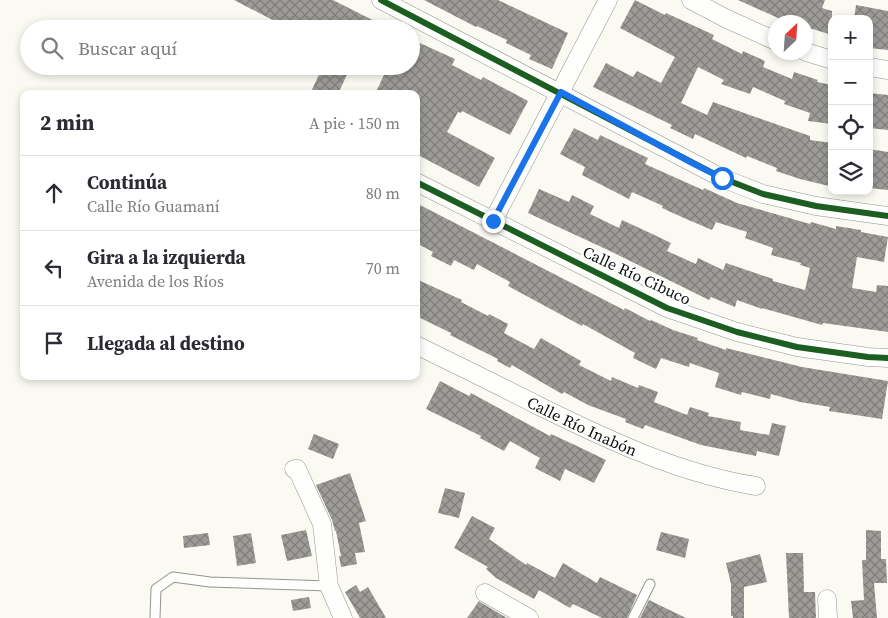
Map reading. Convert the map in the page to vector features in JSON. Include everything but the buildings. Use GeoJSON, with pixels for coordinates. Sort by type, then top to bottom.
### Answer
{"type":"FeatureCollection","features":[{"type":"Feature","properties":{"kind":"street"},"geometry":{"type":"LineString","coordinates":[[381,0],[561,92],[722,178],[763,194],[816,206],[888,216]]}},
{"type":"Feature","properties":{"kind":"street"},"geometry":{"type":"LineString","coordinates":[[493,221],[608,0]]}},
{"type":"Feature","properties":{"kind":"street"},"geometry":{"type":"LineString","coordinates":[[691,0],[726,19],[768,37]]}},
{"type":"Feature","properties":{"kind":"street"},"geometry":{"type":"LineString","coordinates":[[813,54],[828,59]]}},
{"type":"Feature","properties":{"kind":"street"},"geometry":{"type":"LineString","coordinates":[[873,68],[888,70]]}},
{"type":"Feature","properties":{"kind":"street","name":"Calle Río Cibuco"},"geometry":{"type":"LineString","coordinates":[[420,184],[667,308],[737,332],[797,347],[888,358]]}},
{"type":"Feature","properties":{"kind":"street","name":"Calle Río Inabón"},"geometry":{"type":"LineString","coordinates":[[420,347],[622,445],[728,482],[756,486]]}},
{"type":"Feature","properties":{"kind":"street"},"geometry":{"type":"LineString","coordinates":[[294,470],[297,469],[322,524],[329,586],[343,618]]}},
{"type":"Feature","properties":{"kind":"street"},"geometry":{"type":"LineString","coordinates":[[485,593],[529,618]]}},
{"type":"Feature","properties":{"kind":"street"},"geometry":{"type":"LineString","coordinates":[[827,599],[828,618]]}},
{"type":"Feature","properties":{"kind":"lane"},"geometry":{"type":"LineString","coordinates":[[155,618],[156,589],[172,578],[210,582],[329,586]]}},
{"type":"Feature","properties":{"kind":"lane"},"geometry":{"type":"LineString","coordinates":[[633,618],[650,584]]}},
{"type":"Feature","properties":{"kind":"cycle path"},"geometry":{"type":"LineString","coordinates":[[381,0],[419,20]]}},
{"type":"Feature","properties":{"kind":"cycle path"},"geometry":{"type":"LineString","coordinates":[[420,20],[722,178],[763,194],[816,206],[888,216]]}},
{"type":"Feature","properties":{"kind":"cycle path"},"geometry":{"type":"LineString","coordinates":[[420,184],[667,308],[737,332],[797,347],[888,358]]}},
{"type":"Feature","properties":{"kind":"route"},"geometry":{"type":"LineString","coordinates":[[493,221],[561,92],[722,178]]}}]}
